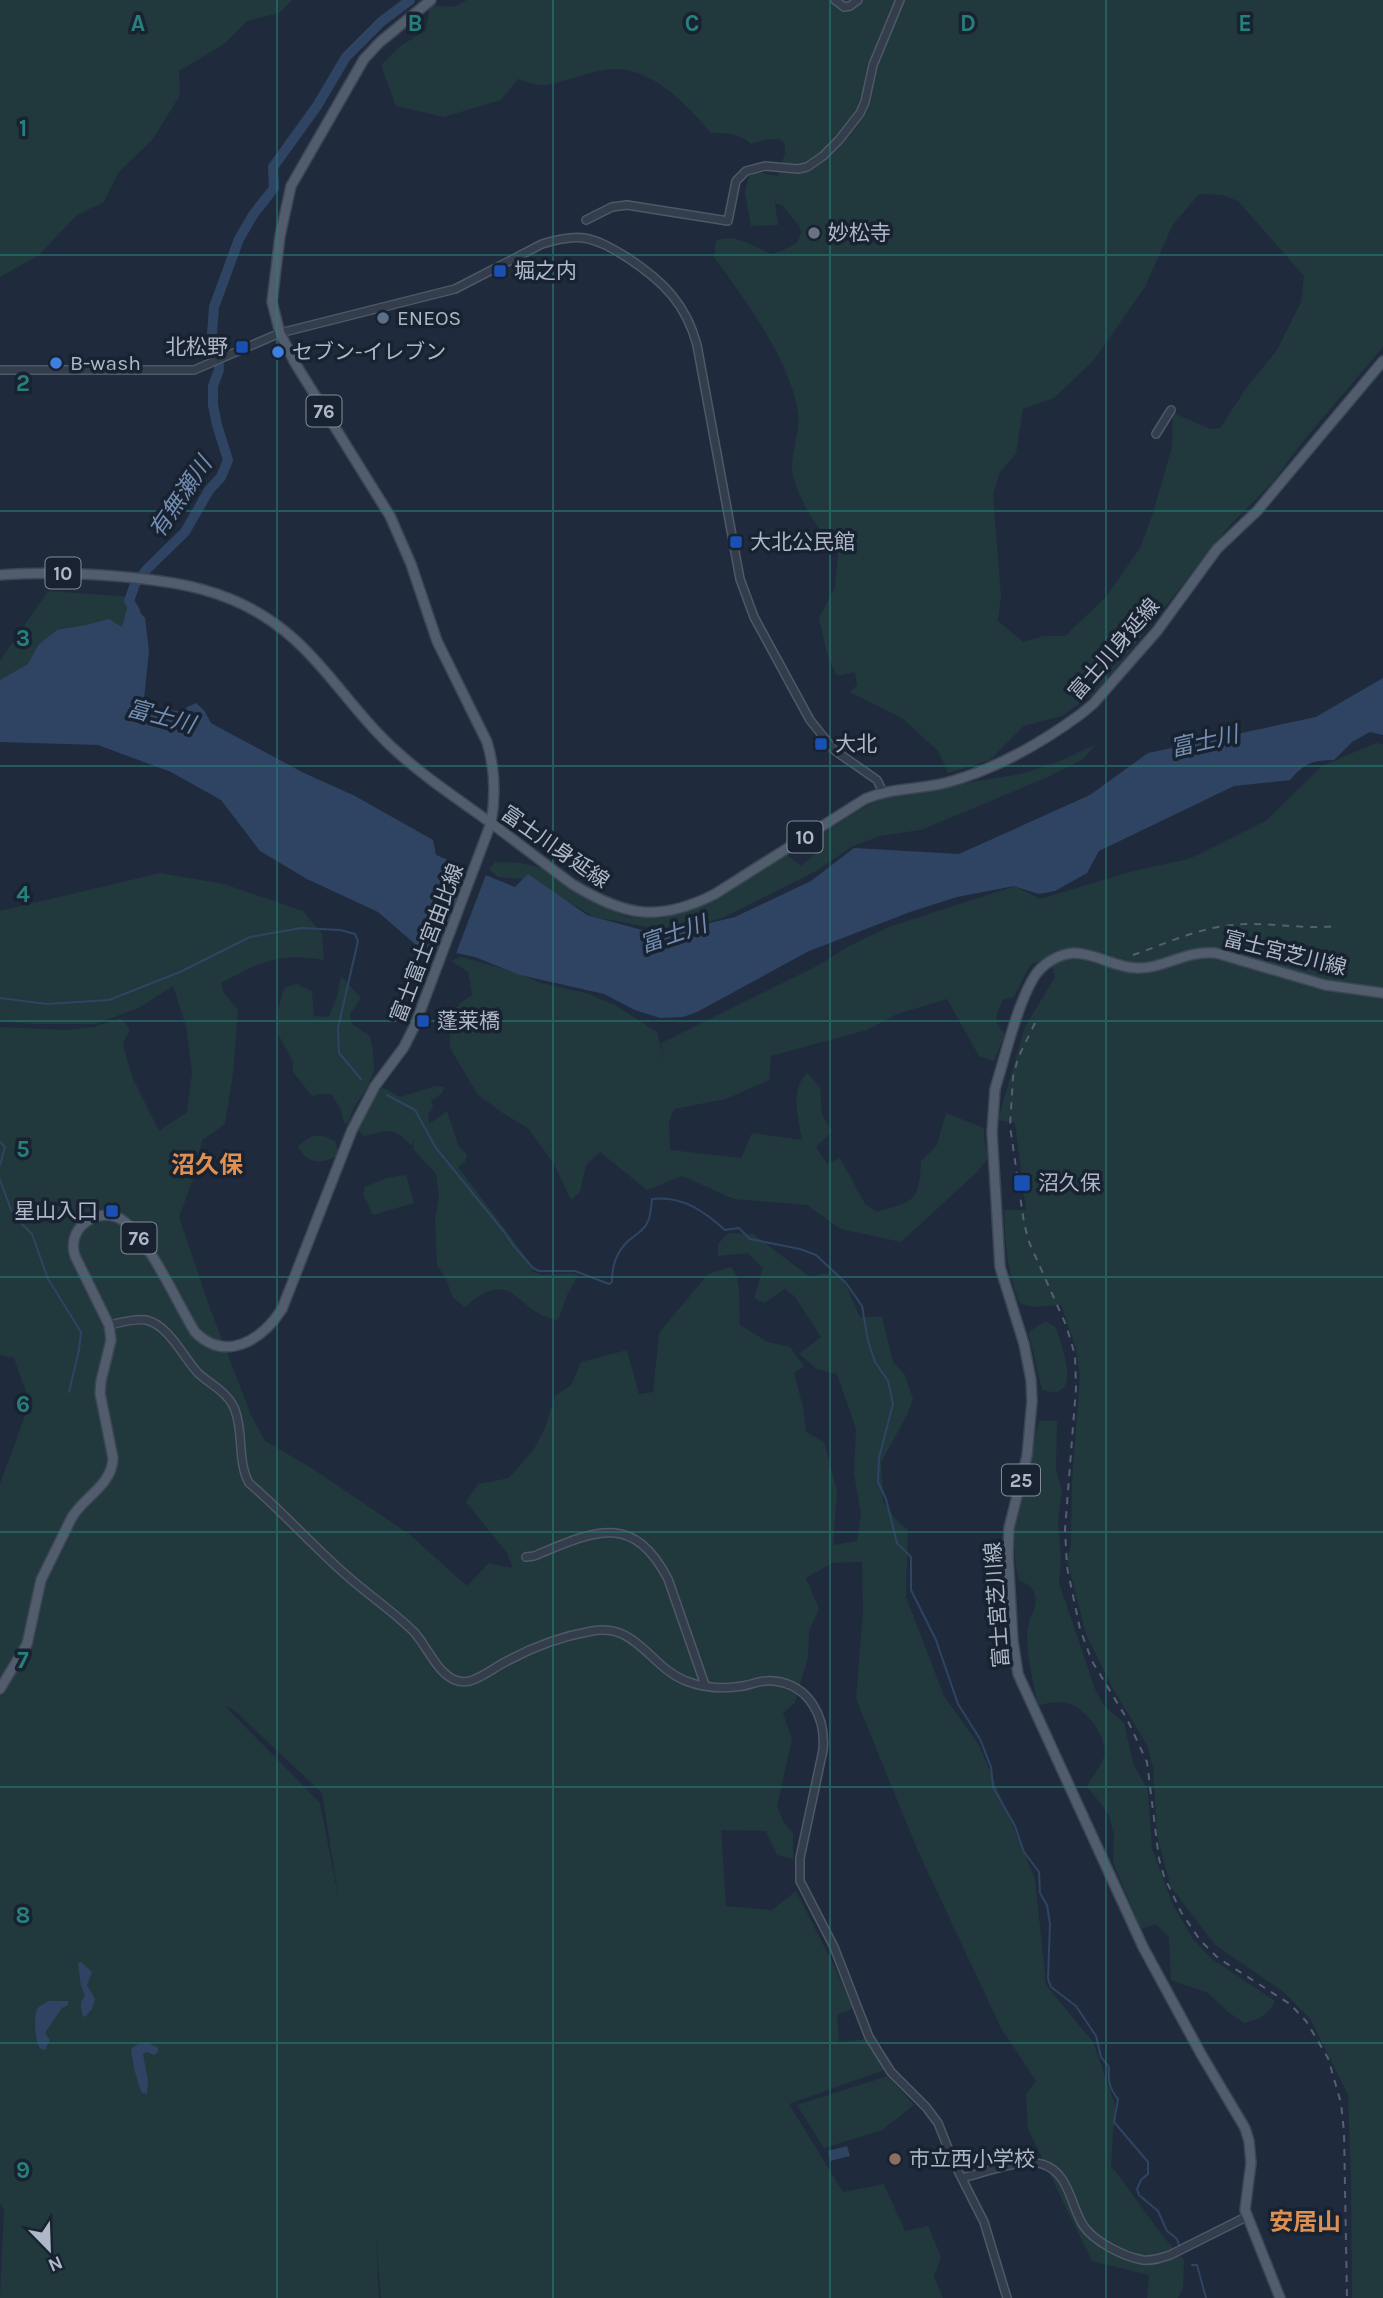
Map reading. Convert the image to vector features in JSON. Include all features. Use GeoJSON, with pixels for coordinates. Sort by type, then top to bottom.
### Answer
{"type":"FeatureCollection","features":[{"type":"Feature","properties":{"kind":"main road","name":"富士富士宮由比線"},"geometry":{"type":"LineString","coordinates":[[0,1689],[27,1644],[41,1580],[72,1517],[77,1508],[104,1482],[112,1467],[113,1458],[100,1393],[111,1340],[109,1325],[72,1246],[78,1229],[91,1219],[101,1216],[116,1217],[125,1222],[155,1262],[195,1332],[205,1342],[218,1347],[246,1343],[273,1323],[282,1309],[352,1130],[375,1086],[404,1047],[415,1025],[491,823],[494,802],[492,760],[480,726],[454,680],[437,641],[403,542],[390,516],[295,363],[280,333],[272,302],[280,236],[291,186],[364,59],[380,42],[431,0]]}},
{"type":"Feature","properties":{"kind":"main road","name":"富士川身延線"},"geometry":{"type":"LineString","coordinates":[[0,575],[66,573],[169,581],[237,600],[280,627],[316,661],[393,749],[447,793],[591,897],[635,912],[666,912],[715,894],[849,809],[883,792],[942,784],[976,774],[1022,752],[1081,714],[1147,642],[1217,549],[1265,502],[1383,361]]}},
{"type":"Feature","properties":{"kind":"main road","name":"富士宮芝川線"},"geometry":{"type":"LineString","coordinates":[[1280,2298],[1246,2217],[1245,2196],[1251,2154],[1245,2128],[1143,1947],[1018,1674],[1013,1629],[1009,1528],[1027,1456],[1032,1401],[1024,1343],[1000,1267],[992,1105],[1027,991],[1035,975],[1046,963],[1073,953],[1092,955],[1136,968],[1149,967],[1188,954],[1216,953],[1325,985],[1383,993]]}},
{"type":"Feature","properties":{"kind":"street"},"geometry":{"type":"LineString","coordinates":[[835,0],[844,7],[858,0]]}},
{"type":"Feature","properties":{"kind":"street"},"geometry":{"type":"LineString","coordinates":[[586,220],[612,207],[627,205],[727,221],[736,181],[746,171],[765,166],[798,169],[814,163],[839,140],[860,113],[868,92],[873,65],[900,0]]}},
{"type":"Feature","properties":{"kind":"street"},"geometry":{"type":"LineString","coordinates":[[0,370],[184,371],[205,367],[280,333],[454,289],[542,244],[562,239],[584,238],[609,246],[652,274],[676,300],[692,329],[740,579],[754,617],[801,707],[818,733],[850,763],[877,780],[883,792]]}},
{"type":"Feature","properties":{"kind":"street"},"geometry":{"type":"LineString","coordinates":[[1156,434],[1171,410]]}},
{"type":"Feature","properties":{"kind":"street"},"geometry":{"type":"LineString","coordinates":[[109,1325],[131,1320],[145,1320],[157,1325],[200,1374],[228,1397],[239,1421],[243,1471],[249,1483],[344,1574],[416,1634],[452,1680],[469,1681],[526,1651],[594,1630],[616,1632],[631,1637],[668,1672],[688,1682],[723,1688],[776,1681],[793,1687],[808,1698],[815,1706],[825,1733],[800,1858],[800,1881],[834,1947],[869,2037],[891,2072],[926,2106],[938,2123],[985,2222],[1007,2298]]}},
{"type":"Feature","properties":{"kind":"street"},"geometry":{"type":"LineString","coordinates":[[526,1557],[584,1535],[602,1532],[622,1534],[639,1541],[660,1563],[668,1579],[705,1685]]}},
{"type":"Feature","properties":{"kind":"street"},"geometry":{"type":"LineString","coordinates":[[962,2178],[1021,2164],[1041,2164],[1056,2171],[1064,2182],[1087,2231],[1131,2257],[1142,2259],[1160,2259],[1170,2255],[1246,2217]]}},
{"type":"Feature","properties":{"kind":"green space"},"geometry":{"type":"Polygon","coordinates":[[[0,0],[292,0],[279,13],[247,21],[224,44],[179,71],[180,95],[153,139],[118,173],[104,202],[77,215],[39,255],[0,277],[0,0]]]}},
{"type":"Feature","properties":{"kind":"green space"},"geometry":{"type":"Polygon","coordinates":[[[467,0],[1383,0],[1383,347],[1304,440],[1272,483],[1230,525],[1092,695],[1062,716],[1024,726],[990,760],[948,773],[938,751],[902,718],[850,692],[857,685],[855,672],[837,676],[828,657],[819,618],[835,587],[838,555],[802,500],[793,476],[798,412],[793,392],[786,371],[765,331],[714,257],[716,241],[723,239],[737,239],[771,254],[798,242],[801,232],[799,226],[782,205],[775,203],[778,225],[751,226],[745,192],[750,171],[778,176],[785,144],[780,139],[751,144],[737,136],[711,133],[664,87],[635,72],[619,69],[603,70],[546,85],[518,79],[501,100],[444,117],[396,106],[381,65],[399,47],[426,30],[430,5],[453,7],[467,0]],[[1199,194],[1172,226],[1145,287],[1093,361],[1054,398],[1023,409],[1016,454],[1000,472],[993,495],[1001,595],[998,621],[1023,642],[1043,636],[1065,636],[1106,597],[1140,548],[1153,513],[1172,447],[1173,413],[1211,429],[1220,428],[1247,387],[1277,350],[1301,302],[1304,276],[1238,201],[1222,195],[1199,194]]]}},
{"type":"Feature","properties":{"kind":"green space"},"geometry":{"type":"Polygon","coordinates":[[[48,591],[131,597],[122,627],[38,645],[28,664],[0,682],[0,661],[48,591]]]}},
{"type":"Feature","properties":{"kind":"green space"},"geometry":{"type":"Polygon","coordinates":[[[1376,743],[1383,744],[1383,2298],[1352,2298],[1348,2095],[1311,2020],[1285,1993],[1215,1945],[1171,1887],[1157,1836],[1153,1767],[1147,1745],[1112,1687],[1086,1634],[1067,1560],[1071,1545],[1072,1481],[1080,1375],[1076,1348],[1061,1305],[1032,1307],[1020,1303],[1016,1292],[1007,1257],[1004,1210],[1026,1210],[1015,1123],[998,1120],[1025,1027],[1055,977],[1049,957],[1030,965],[1014,997],[1003,1000],[996,1018],[1005,1034],[994,1061],[979,1056],[947,999],[897,1014],[867,1030],[771,1056],[769,1080],[726,1099],[674,1109],[669,1122],[670,1150],[741,1158],[752,1133],[802,1140],[797,1096],[801,1080],[807,1073],[820,1087],[822,1115],[832,1131],[816,1147],[827,1164],[840,1158],[865,1204],[876,1212],[906,1202],[916,1193],[921,1161],[937,1145],[946,1113],[984,1128],[988,1158],[977,1172],[901,1242],[841,1229],[807,1205],[734,1199],[682,1176],[647,1190],[600,1152],[586,1165],[580,1192],[571,1200],[554,1164],[528,1128],[478,1095],[450,1048],[449,1018],[459,1004],[472,995],[468,972],[451,961],[461,957],[508,970],[541,983],[586,993],[615,1005],[657,1032],[665,1064],[661,1043],[821,964],[847,947],[889,927],[1015,886],[1040,899],[1133,871],[1189,859],[1267,820],[1322,766],[1376,743]]]}},
{"type":"Feature","properties":{"kind":"green space"},"geometry":{"type":"Polygon","coordinates":[[[1095,745],[1083,759],[1048,777],[921,830],[880,836],[851,847],[816,871],[722,918],[703,923],[659,929],[594,917],[521,879],[498,877],[489,869],[495,862],[520,863],[546,869],[566,887],[626,917],[663,918],[691,909],[787,855],[801,866],[822,849],[813,839],[873,802],[898,794],[1021,774],[1055,763],[1095,745]]]}},
{"type":"Feature","properties":{"kind":"green space"},"geometry":{"type":"Polygon","coordinates":[[[160,873],[224,884],[303,911],[322,934],[324,960],[282,958],[259,964],[221,983],[224,993],[238,1010],[233,1074],[225,1124],[202,1140],[195,1174],[179,1217],[211,1311],[251,1415],[265,1441],[313,1469],[409,1534],[467,1586],[489,1563],[513,1568],[507,1553],[466,1502],[478,1484],[509,1478],[534,1449],[545,1428],[555,1396],[571,1385],[581,1362],[627,1350],[639,1394],[653,1392],[659,1333],[708,1274],[731,1267],[739,1287],[740,1325],[768,1342],[790,1347],[804,1366],[794,1373],[806,1432],[824,1442],[837,1491],[833,1545],[857,1541],[861,1514],[854,1474],[856,1429],[837,1374],[817,1369],[799,1354],[821,1337],[795,1297],[785,1289],[764,1303],[754,1298],[763,1268],[748,1253],[718,1256],[718,1244],[728,1233],[753,1234],[810,1277],[832,1272],[843,1279],[860,1317],[882,1317],[893,1362],[905,1375],[913,1399],[881,1462],[883,1501],[897,1521],[908,1530],[906,1597],[944,1696],[979,1745],[1035,1879],[1046,1985],[1093,2042],[1115,2104],[1111,2166],[1184,2260],[1183,2288],[1178,2298],[1147,2298],[1149,2275],[1092,2261],[1028,2129],[1026,2094],[1036,2081],[1001,2028],[918,1851],[856,1699],[863,1610],[862,1562],[832,1563],[806,1578],[819,1609],[809,1631],[808,1657],[795,1703],[783,1713],[792,1739],[777,1806],[784,1823],[793,1833],[793,1859],[777,1855],[766,1831],[721,1830],[726,1906],[772,1910],[796,1891],[853,2008],[837,2015],[839,2042],[870,2039],[884,2070],[789,2104],[843,2192],[884,2184],[905,2231],[928,2226],[941,2257],[934,2276],[943,2298],[381,2298],[376,2238],[379,2298],[0,2298],[4,2210],[0,2203],[0,1484],[30,1402],[14,1358],[0,1355],[0,1027],[67,1030],[94,1027],[120,1018],[130,1029],[123,1044],[133,1079],[159,1131],[187,1112],[192,1073],[186,1026],[173,986],[140,1007],[96,1024],[0,1021],[0,911],[160,873]],[[225,1706],[320,1803],[339,1901],[322,1793],[235,1711],[225,1706]]]}},
{"type":"Feature","properties":{"kind":"green space"},"geometry":{"type":"Polygon","coordinates":[[[341,976],[361,998],[350,1014],[352,1024],[370,1036],[374,1071],[367,1088],[354,1107],[348,1124],[344,1123],[340,1108],[331,1094],[312,1096],[293,1072],[293,1062],[278,1034],[276,1018],[284,988],[296,984],[312,991],[314,1016],[329,1017],[338,994],[341,976]]]}},
{"type":"Feature","properties":{"kind":"green space"},"geometry":{"type":"Polygon","coordinates":[[[436,1086],[444,1087],[442,1093],[431,1101],[433,1106],[428,1115],[429,1124],[447,1111],[459,1147],[467,1155],[465,1162],[458,1167],[523,1253],[533,1272],[543,1275],[578,1275],[558,1320],[544,1316],[505,1290],[495,1290],[482,1295],[465,1307],[453,1298],[437,1265],[435,1219],[439,1195],[436,1174],[413,1149],[415,1138],[412,1146],[395,1132],[385,1131],[364,1136],[358,1130],[362,1114],[382,1087],[400,1097],[436,1086]]]}},
{"type":"Feature","properties":{"kind":"green space"},"geometry":{"type":"Polygon","coordinates":[[[312,1136],[323,1136],[335,1141],[339,1154],[321,1161],[306,1157],[298,1146],[312,1136]]]}},
{"type":"Feature","properties":{"kind":"green space"},"geometry":{"type":"Polygon","coordinates":[[[406,1175],[414,1203],[373,1215],[363,1195],[365,1187],[386,1178],[406,1175]]]}},
{"type":"Feature","properties":{"kind":"green space"},"geometry":{"type":"Polygon","coordinates":[[[1045,1321],[1057,1330],[1067,1370],[1065,1385],[1061,1390],[1053,1392],[1042,1390],[1029,1335],[1029,1332],[1045,1321]]]}},
{"type":"Feature","properties":{"kind":"green space"},"geometry":{"type":"Polygon","coordinates":[[[1039,1421],[1057,1421],[1056,1470],[1062,1490],[1058,1521],[1061,1560],[1059,1583],[1095,1689],[1104,1706],[1124,1723],[1133,1763],[1148,1791],[1152,1848],[1173,1905],[1193,1939],[1212,1959],[1275,2001],[1267,2013],[1254,2020],[1244,2023],[1208,1993],[1171,1980],[1169,1937],[1156,1924],[1141,1929],[1113,1862],[1114,1835],[1109,1815],[1087,1786],[1104,1757],[1105,1749],[1099,1732],[1087,1716],[1072,1705],[1059,1702],[1038,1705],[1027,1644],[1028,1627],[1036,1599],[1031,1587],[1019,1580],[1015,1541],[1019,1500],[1039,1421]]]}},
{"type":"Feature","properties":{"kind":"green space"},"geometry":{"type":"Polygon","coordinates":[[[888,2076],[914,2105],[882,2130],[824,2148],[797,2105],[888,2076]]]}},
{"type":"Feature","properties":{"kind":"water","name":"富士川"},"geometry":{"type":"Polygon","coordinates":[[[129,601],[145,618],[149,651],[144,699],[153,709],[179,711],[196,703],[204,710],[211,723],[304,773],[355,796],[433,840],[436,855],[515,887],[528,874],[587,915],[642,930],[685,929],[735,917],[811,881],[854,848],[959,854],[1090,795],[1148,753],[1316,717],[1383,678],[1383,735],[1370,732],[1352,742],[1334,760],[1309,764],[1290,780],[1234,786],[1099,851],[1087,873],[1055,891],[1039,894],[1014,886],[957,897],[910,912],[809,951],[697,1012],[683,1017],[660,1018],[635,1010],[604,994],[520,975],[475,957],[415,944],[378,912],[307,879],[260,851],[221,800],[171,772],[98,745],[0,742],[0,680],[28,664],[38,645],[57,630],[109,619],[122,627],[129,601]]]}},
{"type":"Feature","properties":{"kind":"water"},"geometry":{"type":"Polygon","coordinates":[[[81,1962],[92,1972],[87,1985],[95,1999],[92,2009],[85,2017],[81,2008],[85,1996],[78,1963],[81,1962]]]}},
{"type":"Feature","properties":{"kind":"water"},"geometry":{"type":"Polygon","coordinates":[[[48,2001],[68,2001],[68,2005],[62,2008],[45,2033],[50,2040],[45,2050],[38,2045],[35,2022],[36,2011],[48,2001]]]}},
{"type":"Feature","properties":{"kind":"water"},"geometry":{"type":"Polygon","coordinates":[[[146,2042],[158,2048],[154,2055],[147,2052],[143,2054],[148,2081],[147,2094],[142,2093],[131,2049],[146,2042]]]}},
{"type":"Feature","properties":{"kind":"water"},"geometry":{"type":"Polygon","coordinates":[[[847,2146],[850,2156],[830,2161],[828,2151],[847,2146]]]}},
{"type":"Feature","properties":{"kind":"pier"},"geometry":{"type":"Polygon","coordinates":[[[476,867],[487,872],[455,956],[443,954],[476,867]]]}},
{"type":"Feature","properties":{"kind":"waterway","name":"有無瀬川"},"geometry":{"type":"LineString","coordinates":[[135,611],[129,601],[135,584],[185,532],[209,490],[221,477],[228,460],[213,405],[213,386],[219,370],[218,353],[212,334],[214,307],[239,239],[274,188],[273,167],[317,106],[346,57],[381,22],[410,0]]}},
{"type":"Feature","properties":{"kind":"waterway"},"geometry":{"type":"LineString","coordinates":[[0,998],[47,1004],[109,1000],[180,972],[250,937],[301,928],[340,930],[355,934],[358,941],[338,1028],[339,1053],[361,1079]]}},
{"type":"Feature","properties":{"kind":"waterway"},"geometry":{"type":"LineString","coordinates":[[387,1095],[415,1110],[436,1148],[513,1245],[533,1268],[539,1271],[575,1271],[609,1284],[612,1282],[614,1265],[620,1250],[647,1224],[652,1199],[673,1199],[692,1206],[725,1230],[739,1228],[750,1239],[816,1255],[846,1283],[862,1306],[868,1341],[875,1362],[888,1381],[893,1404],[879,1458],[878,1482],[886,1499],[897,1543],[911,1557],[911,1590],[936,1640],[958,1704],[980,1739],[991,1767],[993,1787],[1015,1826],[1024,1852],[1039,1872],[1040,1893],[1047,1905],[1050,1924],[1048,1979],[1051,1987],[1076,2006],[1096,2036],[1101,2057],[1109,2067],[1111,2088],[1118,2099],[1114,2122],[1148,2162],[1148,2174],[1137,2189],[1139,2195],[1158,2211],[1167,2231],[1177,2239],[1179,2245]]}},
{"type":"Feature","properties":{"kind":"waterway"},"geometry":{"type":"LineString","coordinates":[[0,1142],[5,1147],[0,1165]]}},
{"type":"Feature","properties":{"kind":"waterway"},"geometry":{"type":"LineString","coordinates":[[0,1180],[13,1215],[32,1234],[48,1279],[81,1332],[69,1392]]}},
{"type":"Feature","properties":{"kind":"waterway"},"geometry":{"type":"LineString","coordinates":[[1192,2265],[1197,2265],[1206,2298]]}},
{"type":"Feature","properties":{"kind":"railway"},"geometry":{"type":"LineString","coordinates":[[1133,955],[1219,927],[1245,924],[1335,926]]}},
{"type":"Feature","properties":{"kind":"railway"},"geometry":{"type":"LineString","coordinates":[[1035,1023],[1018,1058],[1013,1077],[1010,1126],[1029,1242],[1066,1325],[1075,1355],[1076,1388],[1065,1530],[1067,1567],[1080,1629],[1092,1661],[1127,1719],[1147,1762],[1159,1859],[1181,1912],[1200,1940],[1218,1958],[1290,2004],[1306,2021],[1328,2058],[1341,2103],[1344,2132],[1347,2298]]}},
{"type":"Feature","properties":{"kind":"place","name":"妙松寺"},"geometry":{"type":"Point","coordinates":[814,233]}},
{"type":"Feature","properties":{"kind":"place","name":"堀之内"},"geometry":{"type":"Point","coordinates":[500,271]}},
{"type":"Feature","properties":{"kind":"place","name":"ENEOS"},"geometry":{"type":"Point","coordinates":[383,318]}},
{"type":"Feature","properties":{"kind":"place","name":"北松野"},"geometry":{"type":"Point","coordinates":[242,347]}},
{"type":"Feature","properties":{"kind":"place","name":"セブン-イレブン"},"geometry":{"type":"Point","coordinates":[278,352]}},
{"type":"Feature","properties":{"kind":"place","name":"B-wash"},"geometry":{"type":"Point","coordinates":[56,363]}},
{"type":"Feature","properties":{"kind":"place","name":"大北公民館"},"geometry":{"type":"Point","coordinates":[736,542]}},
{"type":"Feature","properties":{"kind":"place","name":"大北"},"geometry":{"type":"Point","coordinates":[821,744]}},
{"type":"Feature","properties":{"kind":"place","name":"蓬莱橋"},"geometry":{"type":"Point","coordinates":[423,1021]}},
{"type":"Feature","properties":{"kind":"place","name":"沼久保"},"geometry":{"type":"Point","coordinates":[1022,1183]}},
{"type":"Feature","properties":{"kind":"place","name":"星山入口"},"geometry":{"type":"Point","coordinates":[112,1211]}},
{"type":"Feature","properties":{"kind":"place","name":"市立西小学校"},"geometry":{"type":"Point","coordinates":[895,2159]}},
{"type":"Feature","properties":{"kind":"district","name":"沼久保"},"geometry":{"type":"Point","coordinates":[207,1165]}},
{"type":"Feature","properties":{"kind":"district","name":"安居山"},"geometry":{"type":"Point","coordinates":[1305,2222]}}]}
